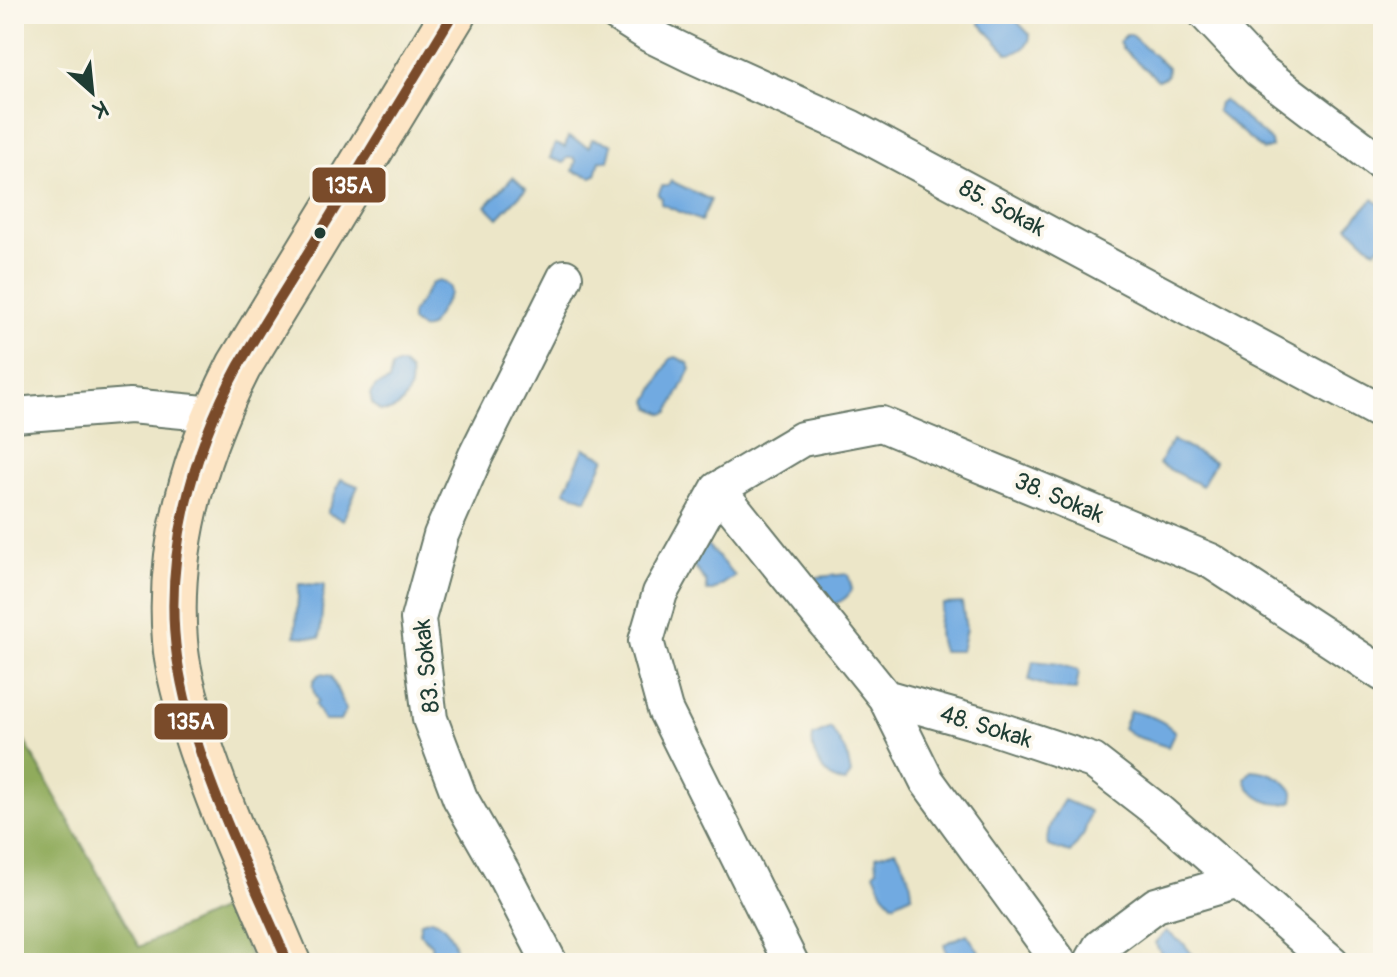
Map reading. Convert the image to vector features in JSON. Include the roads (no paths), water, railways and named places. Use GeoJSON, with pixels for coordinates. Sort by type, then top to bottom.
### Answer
{"type":"FeatureCollection","features":[{"type":"Feature","properties":{"kind":"main road"},"geometry":{"type":"LineString","coordinates":[[288,963],[211,780],[187,703],[175,643],[174,588],[180,532],[194,470],[215,414],[239,366],[453,14]]}},
{"type":"Feature","properties":{"kind":"street","name":"85. Sokak"},"geometry":{"type":"LineString","coordinates":[[617,14],[691,55],[850,127],[1383,413]]}},
{"type":"Feature","properties":{"kind":"street"},"geometry":{"type":"LineString","coordinates":[[1206,14],[1259,70],[1383,164]]}},
{"type":"Feature","properties":{"kind":"street","name":"83. Sokak"},"geometry":{"type":"LineString","coordinates":[[550,963],[460,798],[430,719],[418,619],[441,535],[476,455],[565,277]]}},
{"type":"Feature","properties":{"kind":"street"},"geometry":{"type":"LineString","coordinates":[[14,415],[130,406],[215,414]]}},
{"type":"Feature","properties":{"kind":"street","name":"38. Sokak"},"geometry":{"type":"LineString","coordinates":[[718,489],[802,439],[881,424],[1211,561],[1383,674]]}},
{"type":"Feature","properties":{"kind":"street"},"geometry":{"type":"LineString","coordinates":[[791,963],[665,710],[646,641],[660,593],[718,489],[885,697]]}},
{"type":"Feature","properties":{"kind":"street","name":"48. Sokak"},"geometry":{"type":"LineString","coordinates":[[885,697],[991,727],[1093,761],[1159,812],[1332,963]]}},
{"type":"Feature","properties":{"kind":"street","name":"48. Sokak"},"geometry":{"type":"LineString","coordinates":[[885,697],[927,781],[1060,963]]}},
{"type":"Feature","properties":{"kind":"street"},"geometry":{"type":"LineString","coordinates":[[1091,963],[1100,947],[1156,905],[1239,881]]}},
{"type":"Feature","properties":{"kind":"water"},"geometry":{"type":"Polygon","coordinates":[[[983,14],[1010,14],[1030,35],[1026,46],[1008,54],[979,23],[983,14]]]}},
{"type":"Feature","properties":{"kind":"water"},"geometry":{"type":"Polygon","coordinates":[[[1126,35],[1131,35],[1168,68],[1167,76],[1158,80],[1122,48],[1119,42],[1126,35]]]}},
{"type":"Feature","properties":{"kind":"water"},"geometry":{"type":"Polygon","coordinates":[[[1223,100],[1271,141],[1272,147],[1263,150],[1217,111],[1223,100]]]}},
{"type":"Feature","properties":{"kind":"water"},"geometry":{"type":"Polygon","coordinates":[[[568,137],[589,147],[592,139],[612,144],[608,161],[600,160],[596,175],[592,177],[573,171],[574,158],[567,158],[564,163],[550,158],[555,144],[565,147],[568,137]]]}},
{"type":"Feature","properties":{"kind":"water"},"geometry":{"type":"Polygon","coordinates":[[[513,177],[526,189],[498,218],[486,206],[513,177]]]}},
{"type":"Feature","properties":{"kind":"water"},"geometry":{"type":"Polygon","coordinates":[[[671,181],[711,200],[701,221],[661,204],[662,198],[658,195],[662,186],[668,186],[671,181]]]}},
{"type":"Feature","properties":{"kind":"water"},"geometry":{"type":"Polygon","coordinates":[[[1373,199],[1383,207],[1383,243],[1375,251],[1348,226],[1373,199]]]}},
{"type":"Feature","properties":{"kind":"water"},"geometry":{"type":"Polygon","coordinates":[[[440,280],[450,287],[450,294],[430,327],[422,329],[411,322],[411,315],[432,283],[440,280]]]}},
{"type":"Feature","properties":{"kind":"water"},"geometry":{"type":"Polygon","coordinates":[[[676,357],[688,363],[691,369],[669,412],[664,414],[651,408],[648,401],[670,359],[676,357]]]}},
{"type":"Feature","properties":{"kind":"water"},"geometry":{"type":"Polygon","coordinates":[[[402,364],[410,372],[408,394],[394,409],[380,411],[372,403],[370,394],[376,386],[389,381],[392,367],[402,364]]]}},
{"type":"Feature","properties":{"kind":"water"},"geometry":{"type":"Polygon","coordinates":[[[1172,440],[1215,462],[1202,486],[1159,464],[1172,440]]]}},
{"type":"Feature","properties":{"kind":"water"},"geometry":{"type":"Polygon","coordinates":[[[584,448],[605,458],[586,500],[565,491],[584,448]]]}},
{"type":"Feature","properties":{"kind":"water"},"geometry":{"type":"Polygon","coordinates":[[[341,479],[358,486],[343,520],[327,513],[341,479]]]}},
{"type":"Feature","properties":{"kind":"water"},"geometry":{"type":"Polygon","coordinates":[[[702,539],[735,576],[713,591],[707,591],[706,582],[693,565],[702,539]]]}},
{"type":"Feature","properties":{"kind":"water"},"geometry":{"type":"Polygon","coordinates":[[[848,574],[852,589],[850,593],[827,606],[809,583],[818,577],[848,574]]]}},
{"type":"Feature","properties":{"kind":"water"},"geometry":{"type":"Polygon","coordinates":[[[299,584],[324,585],[320,638],[295,636],[299,584]]]}},
{"type":"Feature","properties":{"kind":"water"},"geometry":{"type":"Polygon","coordinates":[[[962,603],[966,629],[961,651],[942,651],[938,628],[943,604],[962,603]]]}},
{"type":"Feature","properties":{"kind":"water"},"geometry":{"type":"Polygon","coordinates":[[[1033,661],[1059,664],[1079,671],[1076,690],[1051,688],[1029,680],[1033,661]]]}},
{"type":"Feature","properties":{"kind":"water"},"geometry":{"type":"Polygon","coordinates":[[[321,674],[331,676],[346,710],[340,721],[324,721],[315,704],[318,702],[313,683],[321,674]]]}},
{"type":"Feature","properties":{"kind":"water"},"geometry":{"type":"Polygon","coordinates":[[[1130,711],[1154,718],[1170,727],[1175,732],[1168,747],[1134,736],[1123,728],[1130,711]]]}},
{"type":"Feature","properties":{"kind":"water"},"geometry":{"type":"Polygon","coordinates":[[[831,728],[847,754],[851,774],[845,782],[825,772],[814,751],[813,736],[831,728]]]}},
{"type":"Feature","properties":{"kind":"water"},"geometry":{"type":"Polygon","coordinates":[[[1252,770],[1282,780],[1294,793],[1293,801],[1271,803],[1257,796],[1245,778],[1252,770]]]}},
{"type":"Feature","properties":{"kind":"water"},"geometry":{"type":"Polygon","coordinates":[[[1064,800],[1090,811],[1084,834],[1070,853],[1048,846],[1047,840],[1054,816],[1064,800]]]}},
{"type":"Feature","properties":{"kind":"water"},"geometry":{"type":"Polygon","coordinates":[[[896,850],[909,877],[912,895],[893,904],[883,893],[874,873],[877,869],[876,856],[896,850]]]}},
{"type":"Feature","properties":{"kind":"water"},"geometry":{"type":"Polygon","coordinates":[[[431,919],[443,926],[454,943],[452,963],[433,963],[431,944],[419,933],[421,922],[431,919]]]}},
{"type":"Feature","properties":{"kind":"water"},"geometry":{"type":"Polygon","coordinates":[[[1166,931],[1184,944],[1199,963],[1166,963],[1155,943],[1166,931]]]}},
{"type":"Feature","properties":{"kind":"water"},"geometry":{"type":"Polygon","coordinates":[[[967,934],[987,963],[949,963],[944,944],[967,934]]]}}]}
